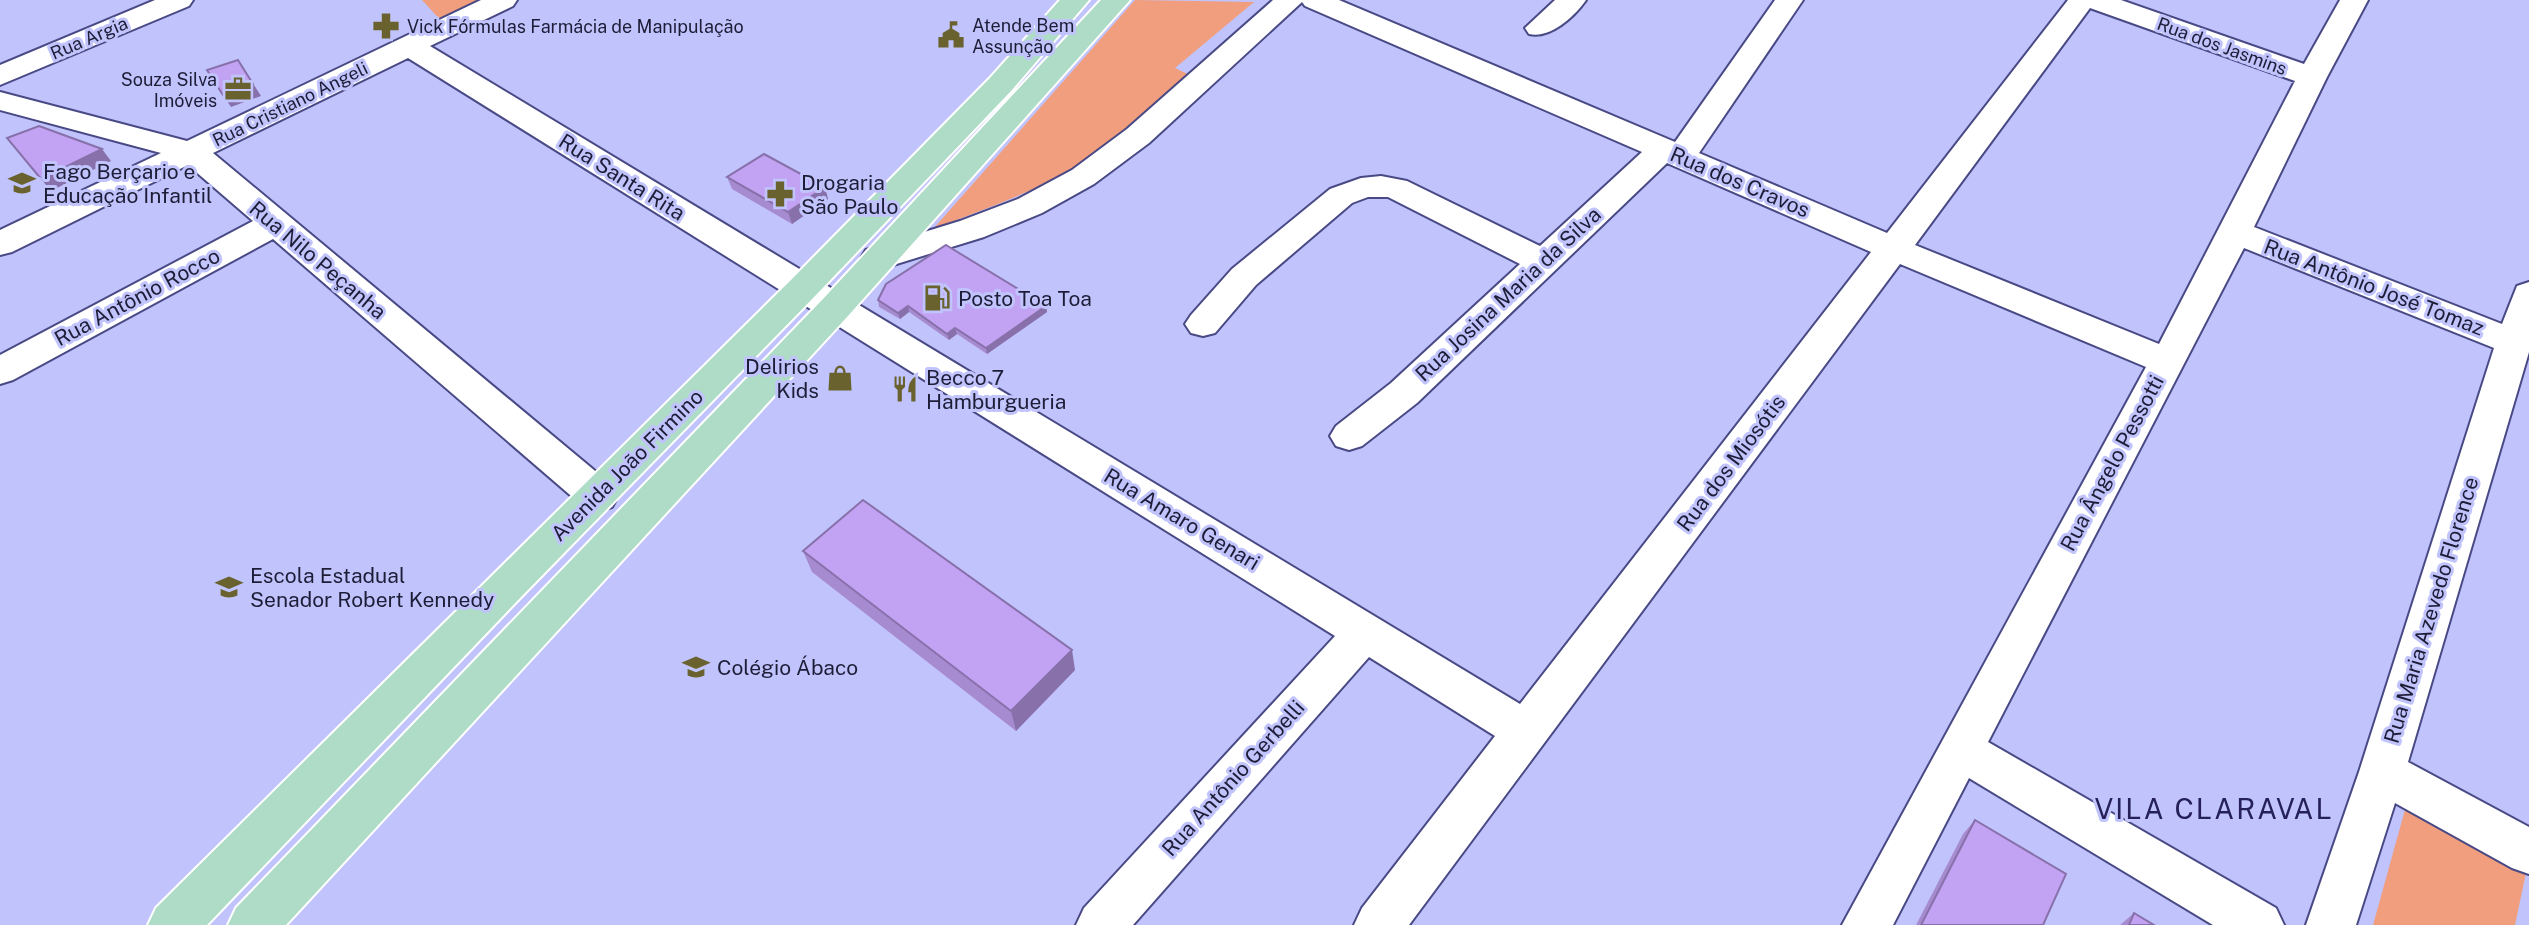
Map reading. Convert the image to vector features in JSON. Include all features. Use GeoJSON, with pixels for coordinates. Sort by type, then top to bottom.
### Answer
{"type":"FeatureCollection","features":[{"type":"Feature","properties":{"kind":"main road","name":"Avenida João Firmino"},"geometry":{"type":"LineString","coordinates":[[253,925],[639,513],[994,92],[1075,0]]}},
{"type":"Feature","properties":{"kind":"main road","name":"Avenida João Firmino"},"geometry":{"type":"LineString","coordinates":[[173,925],[506,584],[598,496],[819,298],[878,258],[1116,0]]}},
{"type":"Feature","properties":{"kind":"street","name":"Rua Argia"},"geometry":{"type":"LineString","coordinates":[[0,76],[179,0]]}},
{"type":"Feature","properties":{"kind":"street","name":"Rua Cristiano Angeli"},"geometry":{"type":"LineString","coordinates":[[0,244],[503,0]]}},
{"type":"Feature","properties":{"kind":"street"},"geometry":{"type":"LineString","coordinates":[[878,258],[984,224],[1030,206],[1083,177],[1138,136],[1290,0]]}},
{"type":"Feature","properties":{"kind":"street","name":"Rua dos Cravos"},"geometry":{"type":"LineString","coordinates":[[1315,0],[1894,248],[2166,361]]}},
{"type":"Feature","properties":{"kind":"street"},"geometry":{"type":"LineString","coordinates":[[1539,28],[1572,0]]}},
{"type":"Feature","properties":{"kind":"street","name":"Rua Josina Maria da Silva"},"geometry":{"type":"LineString","coordinates":[[1349,436],[1404,393],[1541,261],[1673,152],[1789,0]]}},
{"type":"Feature","properties":{"kind":"street","name":"Rua dos Miosótis"},"geometry":{"type":"LineString","coordinates":[[1379,925],[2082,0]]}},
{"type":"Feature","properties":{"kind":"street","name":"Rua dos Jasmins"},"geometry":{"type":"LineString","coordinates":[[2094,0],[2312,77]]}},
{"type":"Feature","properties":{"kind":"street","name":"Rua Ângelo Pessotti"},"geometry":{"type":"LineString","coordinates":[[1867,925],[2354,0]]}},
{"type":"Feature","properties":{"kind":"street","name":"Rua Santa Rita"},"geometry":{"type":"LineString","coordinates":[[409,46],[819,298]]}},
{"type":"Feature","properties":{"kind":"street","name":"Rua Nilo Peçanha"},"geometry":{"type":"LineString","coordinates":[[0,101],[192,152],[598,496]]}},
{"type":"Feature","properties":{"kind":"street"},"geometry":{"type":"LineString","coordinates":[[1203,324],[1244,277],[1341,196],[1356,188],[1377,185],[1396,188],[1541,261]]}},
{"type":"Feature","properties":{"kind":"street","name":"Rua Antônio Rocco"},"geometry":{"type":"LineString","coordinates":[[0,371],[274,224]]}},
{"type":"Feature","properties":{"kind":"street","name":"Rua Antônio José Tomaz"},"geometry":{"type":"LineString","coordinates":[[2234,232],[2514,342]]}},
{"type":"Feature","properties":{"kind":"street","name":"Rua Maria Azevedo Florence"},"geometry":{"type":"LineString","coordinates":[[2331,925],[2382,772],[2529,295]]}},
{"type":"Feature","properties":{"kind":"street","name":"Rua Amaro Genari"},"geometry":{"type":"LineString","coordinates":[[819,298],[1527,732]]}},
{"type":"Feature","properties":{"kind":"street","name":"Rua Antônio Gerbelli"},"geometry":{"type":"LineString","coordinates":[[1101,925],[1366,631]]}},
{"type":"Feature","properties":{"kind":"street"},"geometry":{"type":"LineString","coordinates":[[1960,750],[2259,925]]}},
{"type":"Feature","properties":{"kind":"street"},"geometry":{"type":"LineString","coordinates":[[2382,772],[2529,852]]}},
{"type":"Feature","properties":{"kind":"shaded area"},"geometry":{"type":"Polygon","coordinates":[[[422,0],[492,0],[444,24],[422,0]]]}},
{"type":"Feature","properties":{"kind":"shaded area"},"geometry":{"type":"Polygon","coordinates":[[[1135,0],[1254,2],[1175,68],[1190,75],[1107,146],[1043,185],[933,229],[1135,0]]]}},
{"type":"Feature","properties":{"kind":"shaded area"},"geometry":{"type":"Polygon","coordinates":[[[2406,806],[2527,868],[2515,925],[2373,925],[2406,806]]]}},
{"type":"Feature","properties":{"kind":"building"},"geometry":{"type":"Polygon","coordinates":[[[238,60],[253,84],[223,95],[207,70],[238,60]]]}},
{"type":"Feature","properties":{"kind":"building"},"geometry":{"type":"Polygon","coordinates":[[[39,126],[102,149],[41,179],[7,138],[39,126]]]}},
{"type":"Feature","properties":{"kind":"building","name":"Drogaria São Paulo"},"geometry":{"type":"Polygon","coordinates":[[[764,154],[825,187],[788,212],[727,177],[764,154]]]}},
{"type":"Feature","properties":{"kind":"building","name":"Posto Toa Toa"},"geometry":{"type":"Polygon","coordinates":[[[946,245],[1046,306],[986,348],[955,328],[947,334],[908,306],[898,313],[878,300],[886,284],[946,245]]]}},
{"type":"Feature","properties":{"kind":"building"},"geometry":{"type":"Polygon","coordinates":[[[863,500],[1072,650],[1011,711],[803,551],[863,500]]]}},
{"type":"Feature","properties":{"kind":"building"},"geometry":{"type":"Polygon","coordinates":[[[1975,820],[2066,874],[2043,925],[1921,925],[1975,820]]]}},
{"type":"Feature","properties":{"kind":"building"},"geometry":{"type":"Polygon","coordinates":[[[2134,913],[2154,925],[2129,925],[2134,913]]]}},
{"type":"Feature","properties":{"kind":"place","name":"Vick Fórmulas Farmácia de Manipulação"},"geometry":{"type":"Point","coordinates":[386,26]}},
{"type":"Feature","properties":{"kind":"place","name":"Atende Bem Assunção"},"geometry":{"type":"Point","coordinates":[951,35]}},
{"type":"Feature","properties":{"kind":"place","name":"Souza Silva Imóveis"},"geometry":{"type":"Point","coordinates":[238,89]}},
{"type":"Feature","properties":{"kind":"place","name":"Fago Berçario e Educação Infantil"},"geometry":{"type":"Point","coordinates":[22,183]}},
{"type":"Feature","properties":{"kind":"place","name":"Drogaria São Paulo"},"geometry":{"type":"Point","coordinates":[780,194]}},
{"type":"Feature","properties":{"kind":"place","name":"Posto Toa Toa"},"geometry":{"type":"Point","coordinates":[937,298]}},
{"type":"Feature","properties":{"kind":"place","name":"Delirios Kids"},"geometry":{"type":"Point","coordinates":[840,378]}},
{"type":"Feature","properties":{"kind":"place","name":"Becco 7 Hamburgueria"},"geometry":{"type":"Point","coordinates":[905,389]}},
{"type":"Feature","properties":{"kind":"place","name":"Escola Estadual Senador Robert Kennedy"},"geometry":{"type":"Point","coordinates":[229,587]}},
{"type":"Feature","properties":{"kind":"place","name":"Colégio Ábaco"},"geometry":{"type":"Point","coordinates":[696,667]}},
{"type":"Feature","properties":{"kind":"district","name":"VILA CLARAVAL"},"geometry":{"type":"Point","coordinates":[2214,808]}}]}
